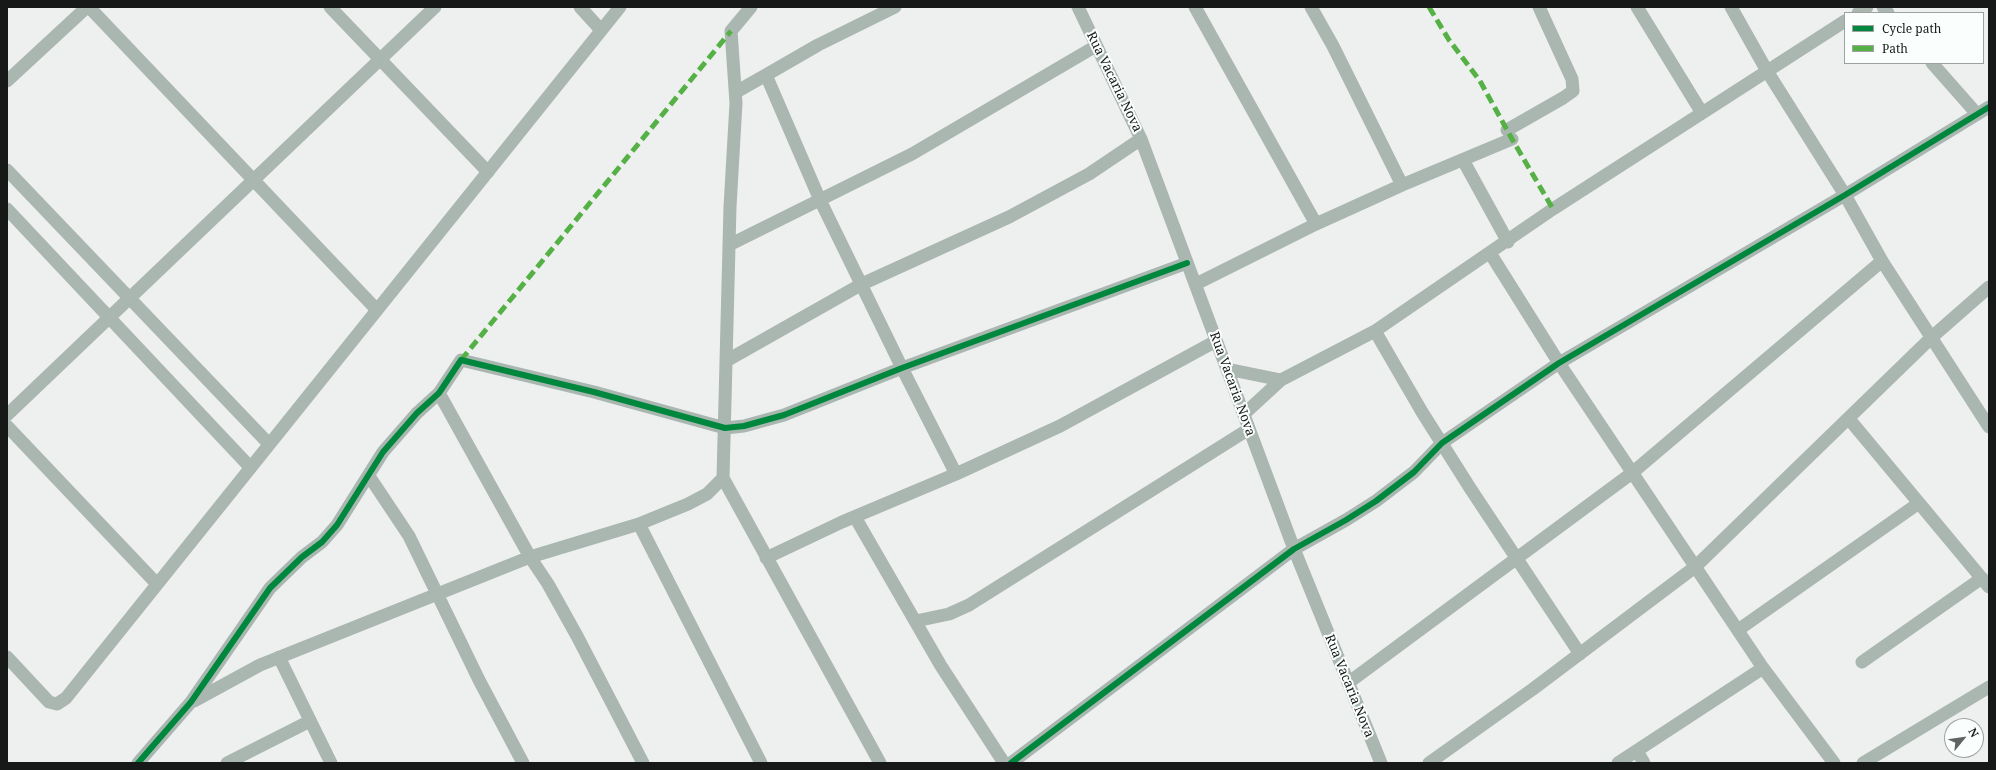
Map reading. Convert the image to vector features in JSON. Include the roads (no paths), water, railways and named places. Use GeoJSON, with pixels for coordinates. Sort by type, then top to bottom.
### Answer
{"type":"FeatureCollection","features":[{"type":"Feature","properties":{"kind":"street"},"geometry":{"type":"LineString","coordinates":[[7,81],[88,7],[377,310]]}},
{"type":"Feature","properties":{"kind":"street"},"geometry":{"type":"LineString","coordinates":[[330,7],[488,172]]}},
{"type":"Feature","properties":{"kind":"street"},"geometry":{"type":"LineString","coordinates":[[7,415],[435,7]]}},
{"type":"Feature","properties":{"kind":"street"},"geometry":{"type":"LineString","coordinates":[[580,7],[602,30]]}},
{"type":"Feature","properties":{"kind":"street"},"geometry":{"type":"LineString","coordinates":[[7,657],[49,702],[56,704],[61,702],[620,7]]}},
{"type":"Feature","properties":{"kind":"street"},"geometry":{"type":"LineString","coordinates":[[751,7],[731,31],[736,92],[735,141],[730,207],[723,478],[880,763]]}},
{"type":"Feature","properties":{"kind":"street"},"geometry":{"type":"LineString","coordinates":[[736,92],[818,45],[895,7]]}},
{"type":"Feature","properties":{"kind":"street","name":"Rua Vacaria Nova"},"geometry":{"type":"LineString","coordinates":[[1078,7],[1141,139],[1294,549],[1381,763]]}},
{"type":"Feature","properties":{"kind":"street"},"geometry":{"type":"LineString","coordinates":[[1195,7],[1316,224]]}},
{"type":"Feature","properties":{"kind":"street"},"geometry":{"type":"LineString","coordinates":[[1311,7],[1333,46],[1402,185]]}},
{"type":"Feature","properties":{"kind":"street"},"geometry":{"type":"LineString","coordinates":[[1196,284],[1316,224],[1402,185],[1463,160],[1509,134],[1573,91],[1572,79],[1539,7]]}},
{"type":"Feature","properties":{"kind":"street"},"geometry":{"type":"LineString","coordinates":[[1637,7],[1702,113]]}},
{"type":"Feature","properties":{"kind":"street"},"geometry":{"type":"LineString","coordinates":[[1731,7],[1766,71],[1845,195],[1882,261],[1989,426]]}},
{"type":"Feature","properties":{"kind":"street"},"geometry":{"type":"LineString","coordinates":[[1244,414],[1281,380],[1375,331],[1508,242],[1554,209],[1844,22]]}},
{"type":"Feature","properties":{"kind":"street"},"geometry":{"type":"LineString","coordinates":[[729,245],[912,154],[1096,46]]}},
{"type":"Feature","properties":{"kind":"street"},"geometry":{"type":"LineString","coordinates":[[1933,64],[1977,114]]}},
{"type":"Feature","properties":{"kind":"street"},"geometry":{"type":"LineString","coordinates":[[766,75],[820,200],[902,368],[956,474]]}},
{"type":"Feature","properties":{"kind":"street"},"geometry":{"type":"LineString","coordinates":[[1011,763],[1294,549],[1346,520],[1376,501],[1414,472],[1442,443],[1559,363],[1845,195],[1989,107]]}},
{"type":"Feature","properties":{"kind":"street"},"geometry":{"type":"LineString","coordinates":[[726,361],[862,284],[1009,217],[1089,174],[1141,139]]}},
{"type":"Feature","properties":{"kind":"street"},"geometry":{"type":"LineString","coordinates":[[1463,160],[1508,242]]}},
{"type":"Feature","properties":{"kind":"street"},"geometry":{"type":"LineString","coordinates":[[7,170],[269,444]]}},
{"type":"Feature","properties":{"kind":"street"},"geometry":{"type":"LineString","coordinates":[[7,209],[250,467]]}},
{"type":"Feature","properties":{"kind":"street"},"geometry":{"type":"LineString","coordinates":[[1490,253],[1559,363],[1763,668],[1834,763]]}},
{"type":"Feature","properties":{"kind":"street"},"geometry":{"type":"LineString","coordinates":[[1348,683],[1632,473],[1882,261]]}},
{"type":"Feature","properties":{"kind":"street"},"geometry":{"type":"LineString","coordinates":[[138,763],[191,702],[270,588],[302,557],[322,542],[347,511],[383,452],[417,413],[439,393],[461,360],[594,392],[725,428],[744,426],[784,415],[902,368],[1188,263]]}},
{"type":"Feature","properties":{"kind":"street"},"geometry":{"type":"LineString","coordinates":[[1429,763],[1580,654],[1695,567],[1932,337],[1989,287]]}},
{"type":"Feature","properties":{"kind":"street"},"geometry":{"type":"LineString","coordinates":[[1375,331],[1422,412],[1580,654]]}},
{"type":"Feature","properties":{"kind":"street"},"geometry":{"type":"LineString","coordinates":[[766,558],[1060,426],[1216,341]]}},
{"type":"Feature","properties":{"kind":"street"},"geometry":{"type":"LineString","coordinates":[[1227,369],[1281,380]]}},
{"type":"Feature","properties":{"kind":"street"},"geometry":{"type":"LineString","coordinates":[[439,393],[530,557],[548,584],[577,636],[643,763]]}},
{"type":"Feature","properties":{"kind":"street"},"geometry":{"type":"LineString","coordinates":[[1849,419],[1985,583],[1862,662]]}},
{"type":"Feature","properties":{"kind":"street"},"geometry":{"type":"LineString","coordinates":[[7,426],[157,584]]}},
{"type":"Feature","properties":{"kind":"street"},"geometry":{"type":"LineString","coordinates":[[916,621],[949,614],[970,605],[1249,429]]}},
{"type":"Feature","properties":{"kind":"street"},"geometry":{"type":"LineString","coordinates":[[369,476],[409,536],[479,680],[523,763]]}},
{"type":"Feature","properties":{"kind":"street"},"geometry":{"type":"LineString","coordinates":[[191,702],[260,665],[439,595],[530,557],[639,524],[688,504],[706,494],[723,478]]}},
{"type":"Feature","properties":{"kind":"street"},"geometry":{"type":"LineString","coordinates":[[1738,630],[1918,503]]}},
{"type":"Feature","properties":{"kind":"street"},"geometry":{"type":"LineString","coordinates":[[855,517],[942,666],[1004,763]]}},
{"type":"Feature","properties":{"kind":"street"},"geometry":{"type":"LineString","coordinates":[[639,524],[761,763]]}},
{"type":"Feature","properties":{"kind":"street"},"geometry":{"type":"LineString","coordinates":[[279,657],[331,763]]}},
{"type":"Feature","properties":{"kind":"street"},"geometry":{"type":"LineString","coordinates":[[1618,763],[1763,668]]}},
{"type":"Feature","properties":{"kind":"street"},"geometry":{"type":"LineString","coordinates":[[1863,763],[1989,687]]}},
{"type":"Feature","properties":{"kind":"street"},"geometry":{"type":"LineString","coordinates":[[227,763],[310,721]]}},
{"type":"Feature","properties":{"kind":"street"},"geometry":{"type":"LineString","coordinates":[[1637,751],[1644,763]]}}]}
